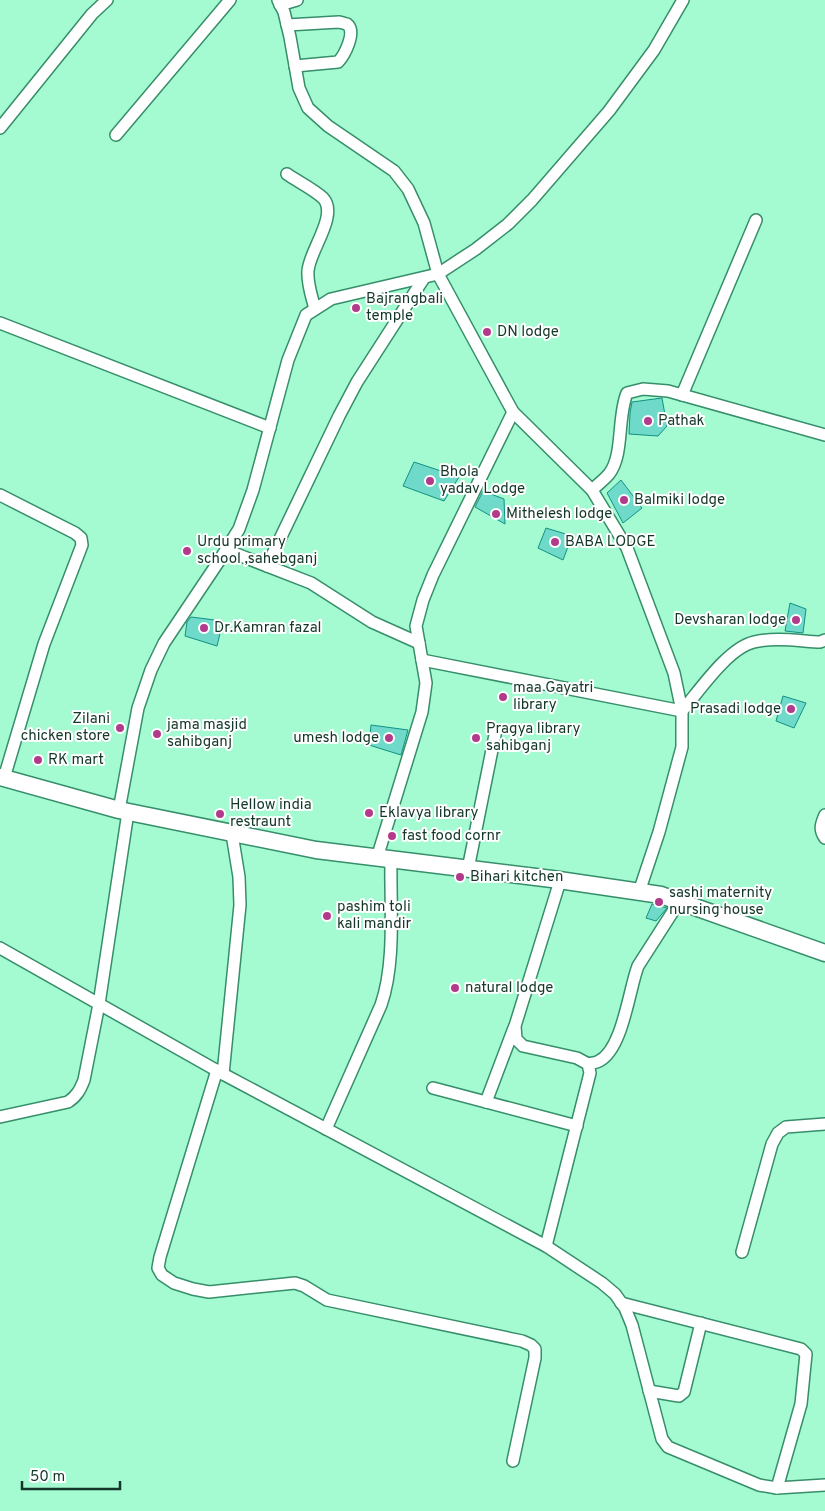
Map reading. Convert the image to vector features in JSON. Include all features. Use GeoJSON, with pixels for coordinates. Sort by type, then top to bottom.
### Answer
{"type":"FeatureCollection","features":[{"type":"Feature","properties":{"kind":"main road"},"geometry":{"type":"LineString","coordinates":[[2,778],[123,811],[316,850],[560,880],[661,895],[825,953]]}},
{"type":"Feature","properties":{"kind":"street"},"geometry":{"type":"LineString","coordinates":[[0,128],[92,14],[106,0]]}},
{"type":"Feature","properties":{"kind":"street"},"geometry":{"type":"LineString","coordinates":[[116,135],[230,0]]}},
{"type":"Feature","properties":{"kind":"street"},"geometry":{"type":"LineString","coordinates":[[297,0],[279,2],[287,25],[299,88],[308,108],[328,126],[394,172],[408,189],[424,223],[438,274],[513,412],[592,490],[627,548],[674,673],[682,711],[682,747],[659,832],[639,892]]}},
{"type":"Feature","properties":{"kind":"street"},"geometry":{"type":"LineString","coordinates":[[0,1117],[68,1102],[75,1097],[84,1080],[99,1004],[138,708],[150,670],[164,643],[239,529],[253,490],[288,360],[306,315],[331,299],[438,274],[476,249],[508,224],[532,200],[621,96],[654,50],[683,0]]}},
{"type":"Feature","properties":{"kind":"street"},"geometry":{"type":"LineString","coordinates":[[287,25],[339,22],[347,24],[350,28],[347,49],[338,62],[295,66]]}},
{"type":"Feature","properties":{"kind":"street"},"geometry":{"type":"LineString","coordinates":[[287,174],[323,198],[328,209],[326,221],[308,266],[308,280],[315,309]]}},
{"type":"Feature","properties":{"kind":"street"},"geometry":{"type":"LineString","coordinates":[[682,395],[756,220]]}},
{"type":"Feature","properties":{"kind":"street"},"geometry":{"type":"LineString","coordinates":[[267,566],[357,382],[424,278]]}},
{"type":"Feature","properties":{"kind":"street"},"geometry":{"type":"LineString","coordinates":[[0,324],[270,428]]}},
{"type":"Feature","properties":{"kind":"street"},"geometry":{"type":"LineString","coordinates":[[592,490],[610,472],[616,458],[622,404],[627,393],[644,389],[668,391],[825,435]]}},
{"type":"Feature","properties":{"kind":"street"},"geometry":{"type":"LineString","coordinates":[[326,1129],[381,1005],[387,987],[390,948],[384,858],[422,712],[426,683],[416,626],[423,600],[433,575],[513,412]]}},
{"type":"Feature","properties":{"kind":"street"},"geometry":{"type":"LineString","coordinates":[[0,495],[75,533],[81,538],[82,545],[44,644],[2,778]]}},
{"type":"Feature","properties":{"kind":"street"},"geometry":{"type":"LineString","coordinates":[[226,550],[311,583],[372,622],[419,643]]}},
{"type":"Feature","properties":{"kind":"street"},"geometry":{"type":"LineString","coordinates":[[682,711],[730,655],[740,647],[753,642],[768,640],[820,642],[825,640]]}},
{"type":"Feature","properties":{"kind":"street"},"geometry":{"type":"LineString","coordinates":[[422,660],[682,711]]}},
{"type":"Feature","properties":{"kind":"street"},"geometry":{"type":"LineString","coordinates":[[468,869],[496,730]]}},
{"type":"Feature","properties":{"kind":"street"},"geometry":{"type":"LineString","coordinates":[[825,815],[821,825],[822,834],[825,838]]}},
{"type":"Feature","properties":{"kind":"street"},"geometry":{"type":"LineString","coordinates":[[232,834],[239,877],[240,905],[220,1072],[158,1268],[162,1275],[174,1283],[193,1289],[209,1292],[295,1283],[304,1286],[327,1300],[522,1341],[531,1345],[535,1349],[535,1358],[513,1461]]}},
{"type":"Feature","properties":{"kind":"street"},"geometry":{"type":"LineString","coordinates":[[486,1102],[515,1026],[560,880]]}},
{"type":"Feature","properties":{"kind":"street"},"geometry":{"type":"LineString","coordinates":[[515,1026],[516,1039],[523,1046],[577,1058],[588,1064],[599,1062],[611,1049],[625,1018],[638,966],[680,902]]}},
{"type":"Feature","properties":{"kind":"street"},"geometry":{"type":"LineString","coordinates":[[0,948],[220,1072],[546,1246],[602,1283],[615,1294],[632,1326],[662,1438],[668,1447],[758,1485],[777,1488],[825,1485]]}},
{"type":"Feature","properties":{"kind":"street"},"geometry":{"type":"LineString","coordinates":[[546,1246],[590,1073],[588,1064]]}},
{"type":"Feature","properties":{"kind":"street"},"geometry":{"type":"LineString","coordinates":[[433,1088],[577,1126]]}},
{"type":"Feature","properties":{"kind":"street"},"geometry":{"type":"LineString","coordinates":[[742,1252],[772,1144],[778,1133],[786,1127],[825,1124]]}},
{"type":"Feature","properties":{"kind":"street"},"geometry":{"type":"LineString","coordinates":[[621,1303],[801,1349],[806,1354],[801,1404],[777,1488]]}},
{"type":"Feature","properties":{"kind":"street"},"geometry":{"type":"LineString","coordinates":[[649,1391],[680,1396],[684,1392],[701,1324]]}},
{"type":"Feature","properties":{"kind":"building","name":"Pathak"},"geometry":{"type":"Polygon","coordinates":[[[662,398],[667,426],[658,436],[629,434],[632,402],[662,398]]]}},
{"type":"Feature","properties":{"kind":"building","name":"Bhola yadav Lodge"},"geometry":{"type":"Polygon","coordinates":[[[414,462],[459,477],[444,501],[403,486],[414,462]]]}},
{"type":"Feature","properties":{"kind":"building","name":"Balmiki lodge"},"geometry":{"type":"Polygon","coordinates":[[[621,480],[642,508],[623,523],[607,493],[621,480]]]}},
{"type":"Feature","properties":{"kind":"building","name":"Mithelesh lodge"},"geometry":{"type":"Polygon","coordinates":[[[483,491],[504,499],[505,524],[475,507],[483,491]]]}},
{"type":"Feature","properties":{"kind":"building","name":"BABA LODGE"},"geometry":{"type":"Polygon","coordinates":[[[546,528],[572,536],[563,560],[538,548],[546,528]]]}},
{"type":"Feature","properties":{"kind":"building","name":"Devsharan lodge"},"geometry":{"type":"Polygon","coordinates":[[[790,603],[806,609],[803,633],[785,631],[790,603]]]}},
{"type":"Feature","properties":{"kind":"building","name":"Dr.Kamran fazal"},"geometry":{"type":"Polygon","coordinates":[[[191,617],[223,621],[217,646],[185,636],[187,622],[191,617]]]}},
{"type":"Feature","properties":{"kind":"building","name":"Prasadi lodge"},"geometry":{"type":"Polygon","coordinates":[[[783,696],[806,703],[794,728],[776,721],[783,696]]]}},
{"type":"Feature","properties":{"kind":"building","name":"umesh lodge"},"geometry":{"type":"Polygon","coordinates":[[[371,725],[408,730],[401,755],[369,745],[371,725]]]}},
{"type":"Feature","properties":{"kind":"building"},"geometry":{"type":"Polygon","coordinates":[[[652,904],[667,908],[656,921],[646,918],[652,904]]]}},
{"type":"Feature","properties":{"kind":"place","name":"Bajrangbali temple"},"geometry":{"type":"Point","coordinates":[356,308]}},
{"type":"Feature","properties":{"kind":"place","name":"DN lodge"},"geometry":{"type":"Point","coordinates":[487,332]}},
{"type":"Feature","properties":{"kind":"place","name":"Pathak"},"geometry":{"type":"Point","coordinates":[648,421]}},
{"type":"Feature","properties":{"kind":"place","name":"Bhola yadav Lodge"},"geometry":{"type":"Point","coordinates":[430,481]}},
{"type":"Feature","properties":{"kind":"place","name":"Balmiki lodge"},"geometry":{"type":"Point","coordinates":[624,500]}},
{"type":"Feature","properties":{"kind":"place","name":"Mithelesh lodge"},"geometry":{"type":"Point","coordinates":[496,514]}},
{"type":"Feature","properties":{"kind":"place","name":"BABA LODGE"},"geometry":{"type":"Point","coordinates":[555,542]}},
{"type":"Feature","properties":{"kind":"place","name":"Urdu primary school ,sahebganj"},"geometry":{"type":"Point","coordinates":[187,551]}},
{"type":"Feature","properties":{"kind":"place","name":"Devsharan lodge"},"geometry":{"type":"Point","coordinates":[796,620]}},
{"type":"Feature","properties":{"kind":"place","name":"Dr.Kamran fazal"},"geometry":{"type":"Point","coordinates":[204,628]}},
{"type":"Feature","properties":{"kind":"place","name":"maa Gayatri library"},"geometry":{"type":"Point","coordinates":[503,697]}},
{"type":"Feature","properties":{"kind":"place","name":"Prasadi lodge"},"geometry":{"type":"Point","coordinates":[791,709]}},
{"type":"Feature","properties":{"kind":"place","name":"Zilani chicken store"},"geometry":{"type":"Point","coordinates":[120,728]}},
{"type":"Feature","properties":{"kind":"place","name":"jama masjid sahibganj"},"geometry":{"type":"Point","coordinates":[157,734]}},
{"type":"Feature","properties":{"kind":"place","name":"umesh lodge"},"geometry":{"type":"Point","coordinates":[389,738]}},
{"type":"Feature","properties":{"kind":"place","name":"Pragya library sahibganj"},"geometry":{"type":"Point","coordinates":[476,738]}},
{"type":"Feature","properties":{"kind":"place","name":"RK mart"},"geometry":{"type":"Point","coordinates":[38,760]}},
{"type":"Feature","properties":{"kind":"place","name":"Eklavya library"},"geometry":{"type":"Point","coordinates":[369,813]}},
{"type":"Feature","properties":{"kind":"place","name":"Hellow india restraunt"},"geometry":{"type":"Point","coordinates":[220,814]}},
{"type":"Feature","properties":{"kind":"place","name":"fast food cornr"},"geometry":{"type":"Point","coordinates":[392,836]}},
{"type":"Feature","properties":{"kind":"place","name":"Bihari kitchen"},"geometry":{"type":"Point","coordinates":[460,877]}},
{"type":"Feature","properties":{"kind":"place","name":"sashi maternity nursing house"},"geometry":{"type":"Point","coordinates":[659,902]}},
{"type":"Feature","properties":{"kind":"place","name":"pashim toli kali mandir"},"geometry":{"type":"Point","coordinates":[327,916]}},
{"type":"Feature","properties":{"kind":"place","name":"natural lodge"},"geometry":{"type":"Point","coordinates":[455,988]}}]}
